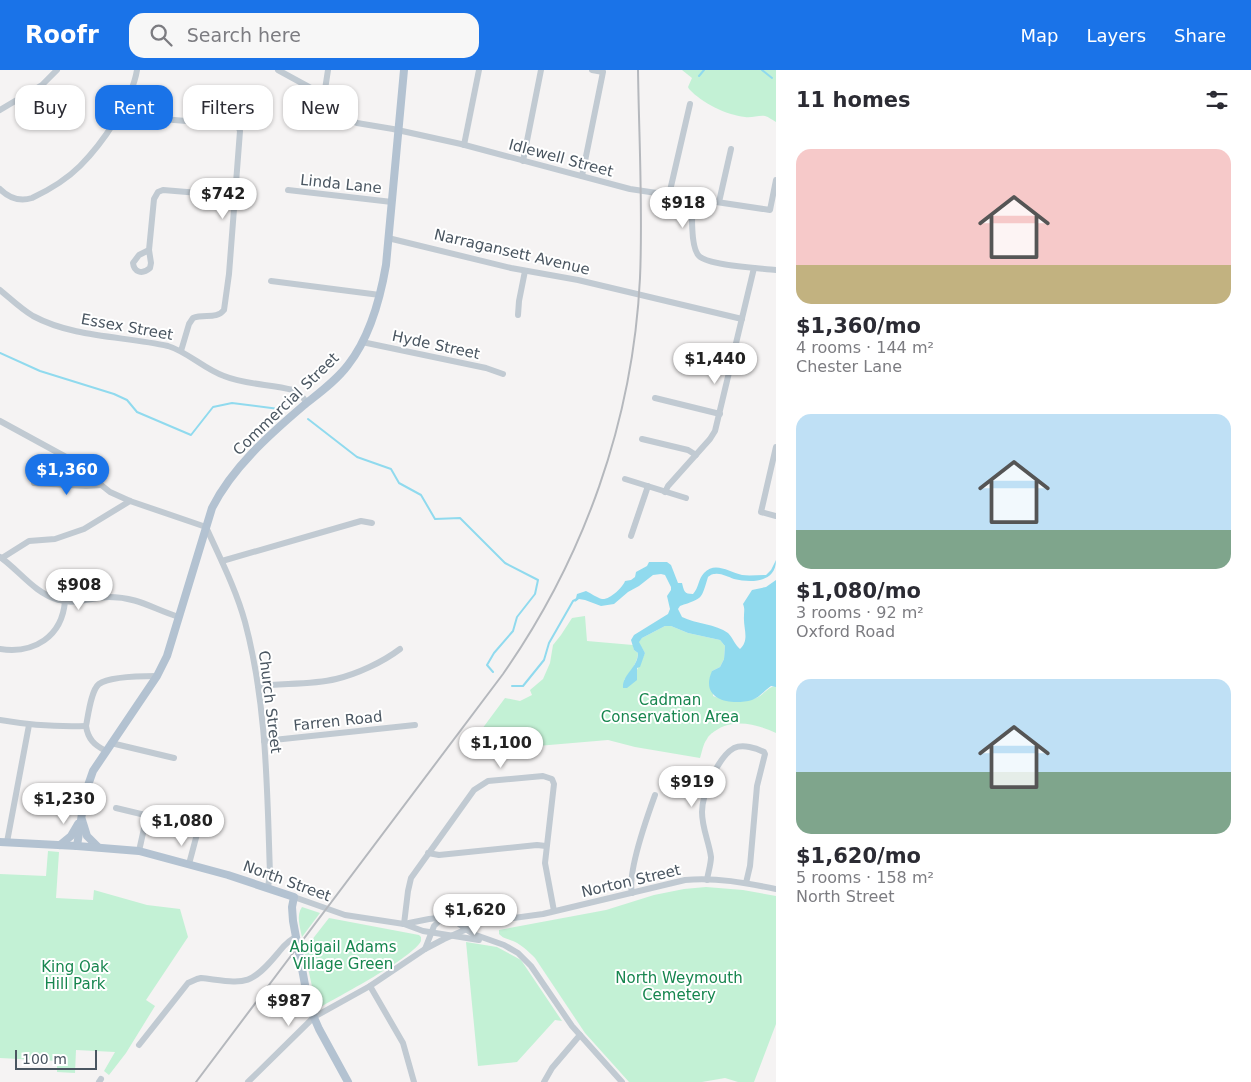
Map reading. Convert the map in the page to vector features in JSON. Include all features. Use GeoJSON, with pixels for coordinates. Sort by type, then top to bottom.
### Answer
{"type":"FeatureCollection","features":[{"type":"Feature","properties":{"kind":"main road","name":"Commercial Street"},"geometry":{"type":"LineString","coordinates":[[76,846],[85,794],[93,771],[157,676],[167,656],[212,508],[221,490],[262,444],[347,366],[370,325],[380,295],[386,265],[404,70]]}},
{"type":"Feature","properties":{"kind":"main road"},"geometry":{"type":"LineString","coordinates":[[60,845],[70,836],[81,818]]}},
{"type":"Feature","properties":{"kind":"main road"},"geometry":{"type":"LineString","coordinates":[[81,818],[87,836],[98,847]]}},
{"type":"Feature","properties":{"kind":"main road"},"geometry":{"type":"LineString","coordinates":[[4,842],[76,846]]}},
{"type":"Feature","properties":{"kind":"main road","name":"North Street"},"geometry":{"type":"LineString","coordinates":[[76,846],[139,851],[294,897]]}},
{"type":"Feature","properties":{"kind":"main road"},"geometry":{"type":"LineString","coordinates":[[294,897],[292,916],[309,1006],[319,1029],[348,1082]]}},
{"type":"Feature","properties":{"kind":"street"},"geometry":{"type":"LineString","coordinates":[[0,110],[42,85],[57,70]]}},
{"type":"Feature","properties":{"kind":"street"},"geometry":{"type":"LineString","coordinates":[[0,189],[15,199],[27,200],[39,195],[66,178],[80,166],[114,121],[132,88],[137,70]]}},
{"type":"Feature","properties":{"kind":"street"},"geometry":{"type":"LineString","coordinates":[[278,70],[305,85]]}},
{"type":"Feature","properties":{"kind":"street"},"geometry":{"type":"LineString","coordinates":[[326,85],[328,70]]}},
{"type":"Feature","properties":{"kind":"street"},"geometry":{"type":"LineString","coordinates":[[464,145],[479,70]]}},
{"type":"Feature","properties":{"kind":"street"},"geometry":{"type":"LineString","coordinates":[[523,161],[541,70]]}},
{"type":"Feature","properties":{"kind":"street"},"geometry":{"type":"LineString","coordinates":[[582,176],[603,72],[592,70]]}},
{"type":"Feature","properties":{"kind":"street"},"geometry":{"type":"LineString","coordinates":[[669,195],[690,104]]}},
{"type":"Feature","properties":{"kind":"street"},"geometry":{"type":"LineString","coordinates":[[173,120],[235,125],[239,127],[240,134],[236,196],[224,310],[217,316],[203,315],[193,318],[189,324],[181,351]]}},
{"type":"Feature","properties":{"kind":"street","name":"Idlewell Street"},"geometry":{"type":"LineString","coordinates":[[358,123],[464,145],[630,189],[770,210],[776,180]]}},
{"type":"Feature","properties":{"kind":"street"},"geometry":{"type":"LineString","coordinates":[[719,202],[731,149]]}},
{"type":"Feature","properties":{"kind":"street"},"geometry":{"type":"LineString","coordinates":[[150,250],[154,199],[158,192],[163,190],[236,196]]}},
{"type":"Feature","properties":{"kind":"street","name":"Linda Lane"},"geometry":{"type":"LineString","coordinates":[[288,190],[392,202]]}},
{"type":"Feature","properties":{"kind":"street"},"geometry":{"type":"LineString","coordinates":[[693,198],[694,243],[698,254],[710,262],[776,270]]}},
{"type":"Feature","properties":{"kind":"street","name":"Narragansett Avenue"},"geometry":{"type":"LineString","coordinates":[[388,238],[525,271],[578,280],[742,319]]}},
{"type":"Feature","properties":{"kind":"street"},"geometry":{"type":"LineString","coordinates":[[665,492],[668,486],[714,433],[754,268]]}},
{"type":"Feature","properties":{"kind":"street"},"geometry":{"type":"LineString","coordinates":[[518,315],[525,271]]}},
{"type":"Feature","properties":{"kind":"street"},"geometry":{"type":"LineString","coordinates":[[271,281],[380,295]]}},
{"type":"Feature","properties":{"kind":"street","name":"Essex Street"},"geometry":{"type":"LineString","coordinates":[[0,290],[21,308],[50,324],[76,331],[168,346],[181,351],[234,380],[293,390],[301,395],[307,403]]}},
{"type":"Feature","properties":{"kind":"street","name":"Hyde Street"},"geometry":{"type":"LineString","coordinates":[[362,342],[486,368],[503,374]]}},
{"type":"Feature","properties":{"kind":"street"},"geometry":{"type":"LineString","coordinates":[[683,356],[730,368]]}},
{"type":"Feature","properties":{"kind":"street"},"geometry":{"type":"LineString","coordinates":[[655,398],[720,414]]}},
{"type":"Feature","properties":{"kind":"street"},"geometry":{"type":"LineString","coordinates":[[0,422],[66,457],[110,492],[130,501],[206,527]]}},
{"type":"Feature","properties":{"kind":"street"},"geometry":{"type":"LineString","coordinates":[[642,439],[688,450],[696,455]]}},
{"type":"Feature","properties":{"kind":"street"},"geometry":{"type":"LineString","coordinates":[[776,447],[761,512],[776,516]]}},
{"type":"Feature","properties":{"kind":"street"},"geometry":{"type":"LineString","coordinates":[[625,479],[686,498]]}},
{"type":"Feature","properties":{"kind":"street"},"geometry":{"type":"LineString","coordinates":[[34,483],[101,486]]}},
{"type":"Feature","properties":{"kind":"street"},"geometry":{"type":"LineString","coordinates":[[631,536],[648,486]]}},
{"type":"Feature","properties":{"kind":"street"},"geometry":{"type":"LineString","coordinates":[[130,501],[84,529],[55,539],[29,541],[1,557],[38,590],[50,597],[65,602],[108,597],[132,600],[144,602],[179,617]]}},
{"type":"Feature","properties":{"kind":"street"},"geometry":{"type":"LineString","coordinates":[[222,561],[361,521],[372,523]]}},
{"type":"Feature","properties":{"kind":"street","name":"Church Street"},"geometry":{"type":"LineString","coordinates":[[206,527],[222,561],[245,621],[258,686],[264,741],[270,874],[268,888]]}},
{"type":"Feature","properties":{"kind":"street"},"geometry":{"type":"LineString","coordinates":[[0,649],[22,649],[42,642],[60,624],[65,602]]}},
{"type":"Feature","properties":{"kind":"street"},"geometry":{"type":"LineString","coordinates":[[258,686],[337,679],[367,668],[400,649]]}},
{"type":"Feature","properties":{"kind":"street"},"geometry":{"type":"LineString","coordinates":[[106,751],[95,746],[90,740],[86,726],[94,690],[98,684],[114,680],[157,676]]}},
{"type":"Feature","properties":{"kind":"street"},"geometry":{"type":"LineString","coordinates":[[0,720],[52,727],[86,726]]}},
{"type":"Feature","properties":{"kind":"street"},"geometry":{"type":"LineString","coordinates":[[4,842],[28,725]]}},
{"type":"Feature","properties":{"kind":"street","name":"Farren Road"},"geometry":{"type":"LineString","coordinates":[[264,741],[415,725]]}},
{"type":"Feature","properties":{"kind":"street"},"geometry":{"type":"LineString","coordinates":[[111,743],[174,758]]}},
{"type":"Feature","properties":{"kind":"street"},"geometry":{"type":"LineString","coordinates":[[707,880],[711,860],[703,825],[702,810],[711,780],[724,756],[735,748],[751,748],[765,754],[757,786],[750,866],[746,883]]}},
{"type":"Feature","properties":{"kind":"street"},"geometry":{"type":"LineString","coordinates":[[404,924],[411,878],[479,785],[488,781],[542,776],[552,780],[554,784],[545,863],[554,911]]}},
{"type":"Feature","properties":{"kind":"street"},"geometry":{"type":"LineString","coordinates":[[632,893],[631,882],[638,849],[655,795]]}},
{"type":"Feature","properties":{"kind":"street"},"geometry":{"type":"LineString","coordinates":[[116,808],[196,827],[197,834],[188,864]]}},
{"type":"Feature","properties":{"kind":"street"},"geometry":{"type":"LineString","coordinates":[[139,851],[147,815]]}},
{"type":"Feature","properties":{"kind":"street"},"geometry":{"type":"LineString","coordinates":[[428,853],[439,855],[537,845],[546,846]]}},
{"type":"Feature","properties":{"kind":"street","name":"Norton Street"},"geometry":{"type":"LineString","coordinates":[[248,1082],[314,1017],[370,986],[425,949],[479,923],[554,911],[673,882],[696,879],[746,883],[776,889]]}},
{"type":"Feature","properties":{"kind":"street","name":"North Street"},"geometry":{"type":"LineString","coordinates":[[294,897],[340,914],[404,924],[415,930],[431,933],[492,942]]}},
{"type":"Feature","properties":{"kind":"street"},"geometry":{"type":"LineString","coordinates":[[425,949],[437,921],[446,917]]}},
{"type":"Feature","properties":{"kind":"street","name":"Norton Street"},"geometry":{"type":"LineString","coordinates":[[446,917],[493,920]]}},
{"type":"Feature","properties":{"kind":"street","name":"North Street"},"geometry":{"type":"LineString","coordinates":[[404,924],[446,917],[455,920],[476,936],[511,948],[524,958],[580,1036],[622,1082]]}},
{"type":"Feature","properties":{"kind":"street"},"geometry":{"type":"LineString","coordinates":[[139,1045],[183,988],[197,978],[234,983],[247,980],[261,972],[287,942],[296,937]]}},
{"type":"Feature","properties":{"kind":"street"},"geometry":{"type":"LineString","coordinates":[[370,986],[403,1043],[414,1082]]}},
{"type":"Feature","properties":{"kind":"street"},"geometry":{"type":"LineString","coordinates":[[544,1082],[552,1068],[580,1036]]}},
{"type":"Feature","properties":{"kind":"green space"},"geometry":{"type":"Polygon","coordinates":[[[682,70],[776,70],[776,122],[765,116],[748,117],[730,114],[707,103],[689,89],[692,78],[682,70]]]}},
{"type":"Feature","properties":{"kind":"green space","name":"Cadman Conservation Area"},"geometry":{"type":"Polygon","coordinates":[[[585,616],[587,641],[633,645],[634,650],[638,653],[635,664],[624,680],[637,680],[636,672],[645,653],[638,642],[665,626],[720,640],[725,646],[724,659],[720,667],[712,671],[713,696],[741,700],[752,699],[759,697],[770,688],[776,686],[776,733],[761,727],[745,724],[722,727],[708,737],[700,758],[635,747],[608,740],[465,752],[505,698],[520,701],[532,695],[530,690],[543,679],[550,663],[553,645],[572,618],[585,616]]]}},
{"type":"Feature","properties":{"kind":"green space","name":"King Oak Hill Park"},"geometry":{"type":"Polygon","coordinates":[[[48,851],[59,852],[56,898],[93,900],[94,890],[147,905],[180,909],[188,937],[146,1000],[155,1006],[126,1053],[109,1075],[104,1071],[115,1052],[76,1050],[75,1073],[57,1072],[57,1061],[0,1058],[0,874],[46,876],[48,851]]]}},
{"type":"Feature","properties":{"kind":"green space","name":"North Weymouth Cemetery"},"geometry":{"type":"Polygon","coordinates":[[[706,887],[743,890],[776,896],[776,1024],[754,1082],[738,1082],[725,1078],[702,1082],[629,1082],[585,1033],[535,958],[514,941],[499,934],[499,930],[606,910],[654,895],[706,887]]]}},
{"type":"Feature","properties":{"kind":"green space","name":"Abigail Adams Village Green"},"geometry":{"type":"Polygon","coordinates":[[[302,907],[320,913],[302,937],[299,917],[302,907]]]}},
{"type":"Feature","properties":{"kind":"green space","name":"Abigail Adams Village Green"},"geometry":{"type":"Polygon","coordinates":[[[329,918],[419,935],[421,941],[415,948],[390,967],[317,1009],[304,950],[329,918]]]}},
{"type":"Feature","properties":{"kind":"green space"},"geometry":{"type":"Polygon","coordinates":[[[466,942],[497,947],[521,960],[562,1021],[555,1020],[517,1062],[478,1066],[466,942]]]}},
{"type":"Feature","properties":{"kind":"water"},"geometry":{"type":"Polygon","coordinates":[[[776,560],[772,573],[761,580],[748,581],[720,574],[711,575],[708,577],[700,597],[680,606],[678,609],[682,617],[728,633],[740,649],[745,642],[743,604],[752,590],[766,587],[776,580],[776,687],[771,686],[755,699],[744,702],[719,699],[713,695],[710,689],[709,681],[712,671],[720,667],[724,659],[725,646],[720,640],[688,633],[671,626],[665,626],[642,638],[639,642],[645,653],[640,667],[637,668],[637,680],[627,688],[623,688],[625,679],[636,663],[638,653],[634,650],[631,640],[634,635],[668,614],[670,609],[667,596],[671,587],[665,575],[653,575],[614,604],[601,606],[579,599],[575,602],[577,594],[586,591],[598,598],[605,599],[609,597],[619,590],[625,581],[635,577],[636,572],[647,566],[649,562],[667,562],[671,565],[678,583],[682,583],[685,592],[693,594],[702,575],[708,570],[722,568],[742,575],[766,575],[776,560]]]}},
{"type":"Feature","properties":{"kind":"waterway"},"geometry":{"type":"LineString","coordinates":[[699,76],[704,70]]}},
{"type":"Feature","properties":{"kind":"waterway"},"geometry":{"type":"LineString","coordinates":[[762,70],[772,78]]}},
{"type":"Feature","properties":{"kind":"waterway"},"geometry":{"type":"LineString","coordinates":[[0,353],[40,371],[114,394],[127,400],[137,412],[191,435],[213,407],[232,403],[279,409]]}},
{"type":"Feature","properties":{"kind":"waterway"},"geometry":{"type":"LineString","coordinates":[[308,419],[357,457],[391,469],[399,483],[421,495],[435,519],[460,518],[505,563],[538,580],[535,594],[517,617],[513,631],[494,653],[487,665],[493,672]]}},
{"type":"Feature","properties":{"kind":"waterway"},"geometry":{"type":"LineString","coordinates":[[512,686],[523,686],[544,660],[549,643],[573,601],[577,599]]}},
{"type":"Feature","properties":{"kind":"railway"},"geometry":{"type":"LineString","coordinates":[[196,1082],[503,674],[532,630],[558,583],[580,535],[599,486],[615,436],[627,384],[635,331],[640,278],[641,226],[638,70]]}}]}
